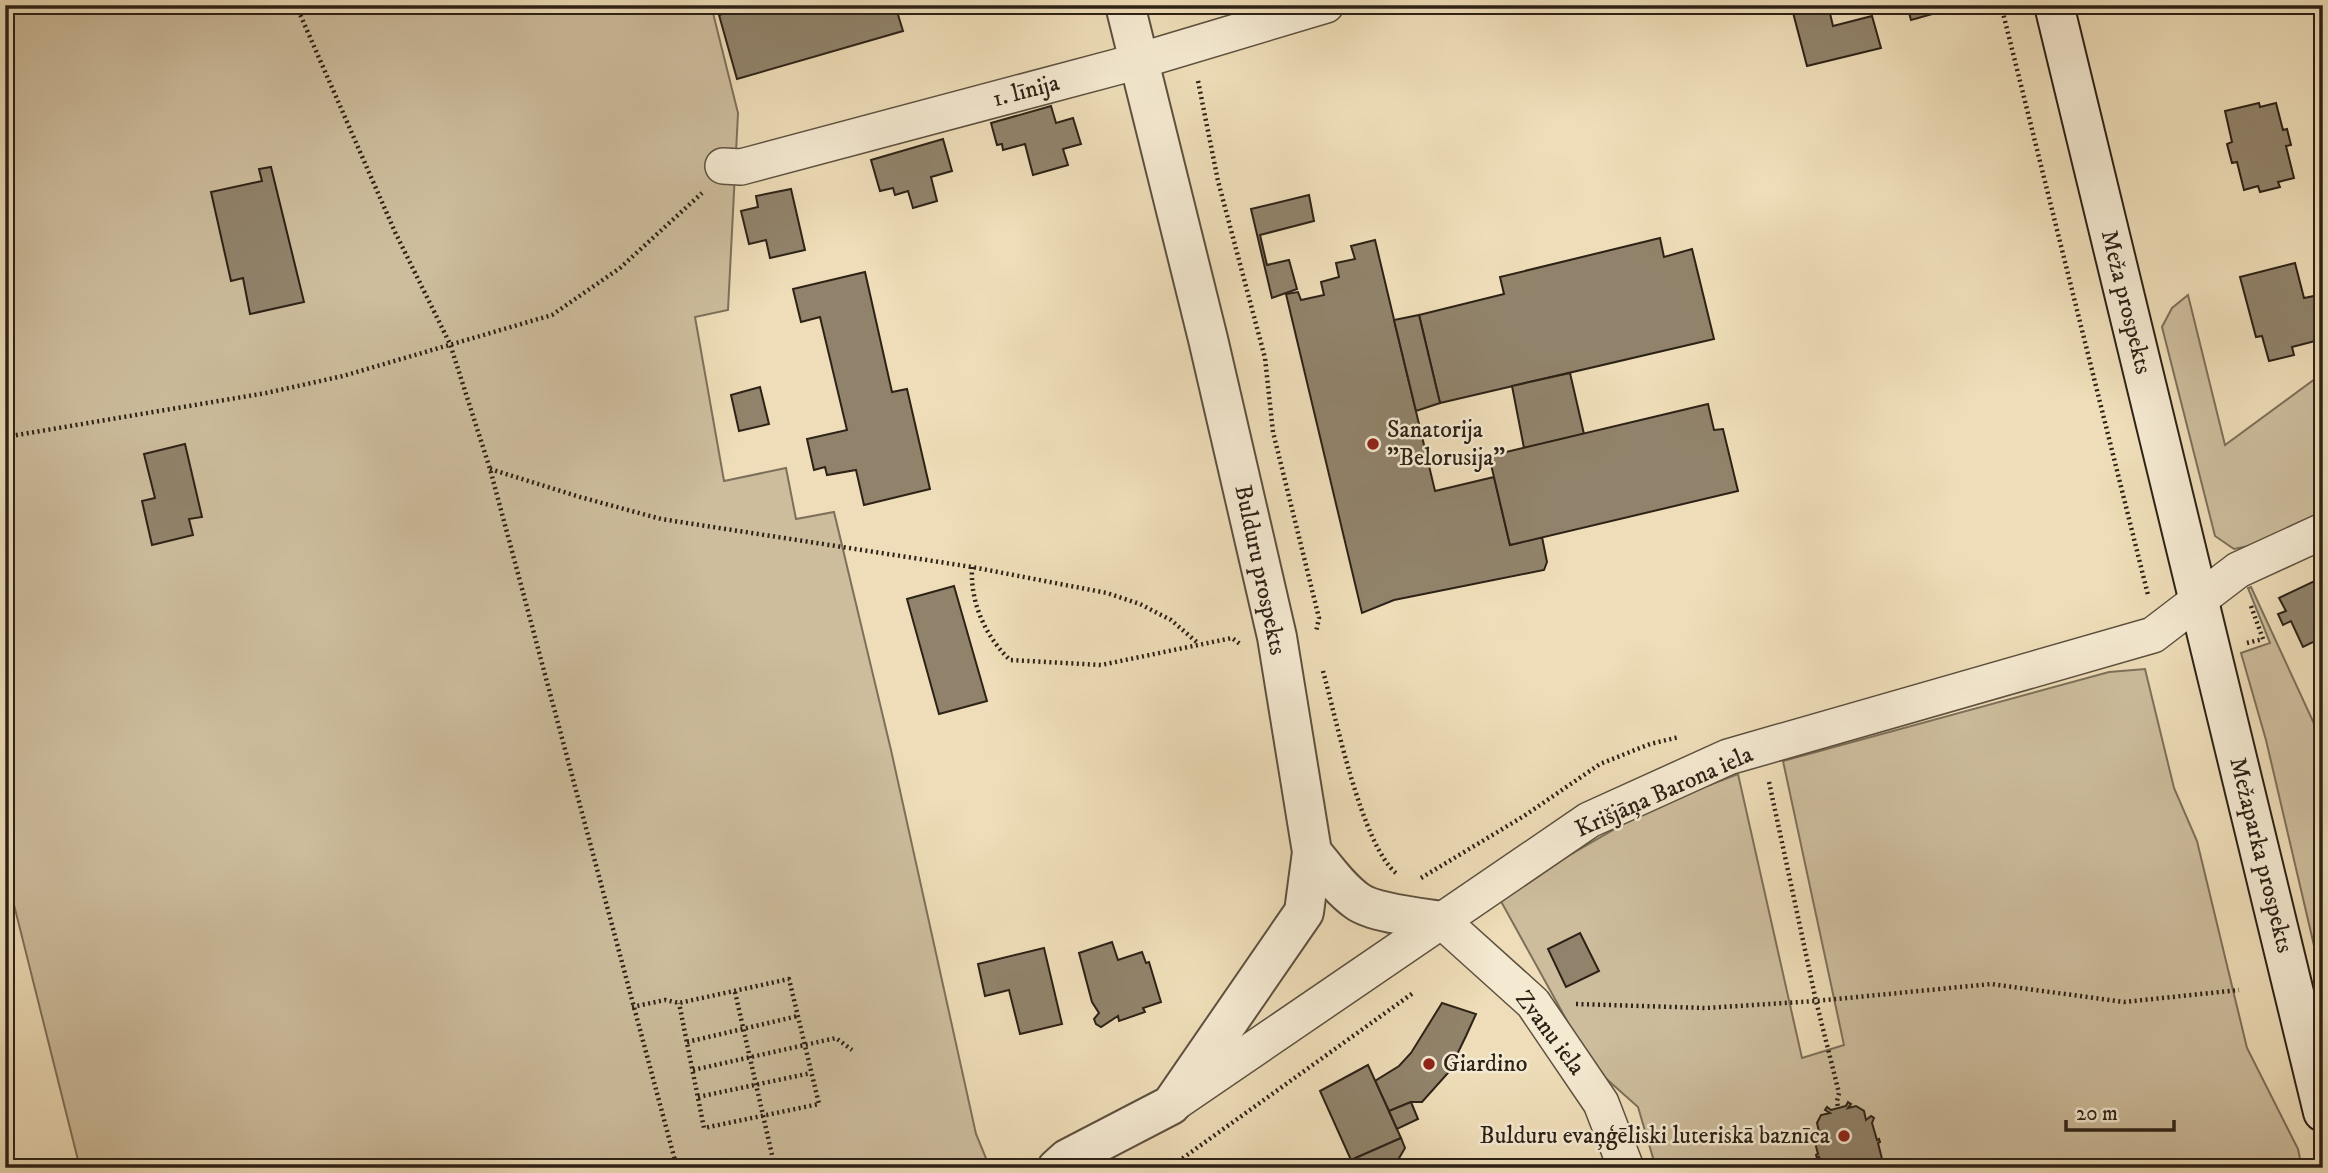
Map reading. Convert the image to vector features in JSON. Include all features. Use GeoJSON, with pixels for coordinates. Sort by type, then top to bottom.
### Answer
{"type":"FeatureCollection","features":[{"type":"Feature","properties":{"kind":"street","name":"Bulduru prospekts"},"geometry":{"type":"LineString","coordinates":[[1125,5],[1208,339],[1277,637],[1312,852],[1304,912],[1171,1105]]}},
{"type":"Feature","properties":{"kind":"street","name":"1. līnija"},"geometry":{"type":"LineString","coordinates":[[723,166],[740,167],[1139,61],[1326,5]]}},
{"type":"Feature","properties":{"kind":"street","name":"Meža prospekts"},"geometry":{"type":"LineString","coordinates":[[2054,5],[2199,599]]}},
{"type":"Feature","properties":{"kind":"street","name":"Krišjāņa Barona iela"},"geometry":{"type":"LineString","coordinates":[[1057,1168],[1067,1159],[1171,1105],[1589,820],[1728,757],[2152,635],[2238,570],[2323,531]]}},
{"type":"Feature","properties":{"kind":"street","name":"Mežaparka prospekts"},"geometry":{"type":"LineString","coordinates":[[2199,599],[2323,1112]]}},
{"type":"Feature","properties":{"kind":"street"},"geometry":{"type":"LineString","coordinates":[[1312,852],[1359,903],[1405,916],[1443,921]]}},
{"type":"Feature","properties":{"kind":"street","name":"Zvanu iela"},"geometry":{"type":"LineString","coordinates":[[1443,921],[1533,1003],[1601,1103],[1626,1168]]}},
{"type":"Feature","properties":{"kind":"path"},"geometry":{"type":"LineString","coordinates":[[296,5],[395,232],[450,344],[489,469],[677,1168]]}},
{"type":"Feature","properties":{"kind":"path"},"geometry":{"type":"LineString","coordinates":[[2001,5],[2152,612],[2152,635]]}},
{"type":"Feature","properties":{"kind":"path"},"geometry":{"type":"LineString","coordinates":[[1191,45],[1218,181],[1265,358],[1273,432],[1319,618],[1314,638]]}},
{"type":"Feature","properties":{"kind":"path"},"geometry":{"type":"LineString","coordinates":[[5,437],[266,393],[343,376],[552,315],[620,268],[698,197],[723,166]]}},
{"type":"Feature","properties":{"kind":"path"},"geometry":{"type":"LineString","coordinates":[[489,469],[661,519],[972,567],[1107,593],[1140,604],[1171,620],[1200,645]]}},
{"type":"Feature","properties":{"kind":"path"},"geometry":{"type":"LineString","coordinates":[[972,567],[971,585],[976,607],[996,647],[1010,660],[1101,665],[1232,638],[1240,644],[1237,631]]}},
{"type":"Feature","properties":{"kind":"path"},"geometry":{"type":"LineString","coordinates":[[1321,664],[1365,819],[1378,851],[1394,873],[1402,877]]}},
{"type":"Feature","properties":{"kind":"path"},"geometry":{"type":"LineString","coordinates":[[1410,881],[1422,878],[1524,816],[1600,764],[1650,744],[1688,735]]}},
{"type":"Feature","properties":{"kind":"path"},"geometry":{"type":"LineString","coordinates":[[1762,747],[1816,1001],[1839,1093],[1836,1101],[1838,1108]]}},
{"type":"Feature","properties":{"kind":"path"},"geometry":{"type":"LineString","coordinates":[[632,1007],[665,1000],[679,1003],[789,979],[819,1104],[704,1128],[679,1003]]}},
{"type":"Feature","properties":{"kind":"path"},"geometry":{"type":"LineString","coordinates":[[1533,1003],[1706,1008],[1816,1001],[1991,984],[2124,1002],[2239,990]]}},
{"type":"Feature","properties":{"kind":"path"},"geometry":{"type":"LineString","coordinates":[[735,992],[775,1168]]}},
{"type":"Feature","properties":{"kind":"path"},"geometry":{"type":"LineString","coordinates":[[1169,1168],[1412,993]]}},
{"type":"Feature","properties":{"kind":"path"},"geometry":{"type":"LineString","coordinates":[[687,1042],[798,1016]]}},
{"type":"Feature","properties":{"kind":"path"},"geometry":{"type":"LineString","coordinates":[[693,1070],[836,1038],[852,1050]]}},
{"type":"Feature","properties":{"kind":"path"},"geometry":{"type":"LineString","coordinates":[[698,1097],[811,1073]]}},
{"type":"Feature","properties":{"kind":"shaded area"},"geometry":{"type":"Polygon","coordinates":[[[5,5],[711,5],[738,113],[728,310],[695,317],[724,481],[786,468],[796,519],[834,512],[891,750],[976,1134],[990,1168],[80,1168],[5,869],[5,5]]]}},
{"type":"Feature","properties":{"kind":"shaded area"},"geometry":{"type":"Polygon","coordinates":[[[2188,295],[2225,445],[2323,373],[2323,518],[2279,540],[2234,549],[2215,536],[2162,327],[2172,308],[2188,295]]]}},
{"type":"Feature","properties":{"kind":"shaded area"},"geometry":{"type":"Polygon","coordinates":[[[2251,587],[2323,743],[2323,984],[2266,740],[2241,653],[2270,643],[2248,588],[2251,587]]]}},
{"type":"Feature","properties":{"kind":"shaded area"},"geometry":{"type":"Polygon","coordinates":[[[2145,669],[2174,788],[2197,841],[2247,1048],[2298,1149],[2302,1168],[1656,1168],[1638,1107],[1592,1066],[1498,896],[1655,806],[1738,774],[1802,1058],[1844,1045],[1783,761],[2109,672],[2145,669]]]}},
{"type":"Feature","properties":{"kind":"building"},"geometry":{"type":"Polygon","coordinates":[[[754,5],[895,5],[903,31],[737,79],[719,15],[754,5]]]}},
{"type":"Feature","properties":{"kind":"building"},"geometry":{"type":"Polygon","coordinates":[[[1791,5],[1828,5],[1833,26],[1872,16],[1881,48],[1807,66],[1791,5]]]}},
{"type":"Feature","properties":{"kind":"building"},"geometry":{"type":"Polygon","coordinates":[[[1907,5],[1942,5],[1943,11],[1911,20],[1907,5]]]}},
{"type":"Feature","properties":{"kind":"building"},"geometry":{"type":"Polygon","coordinates":[[[2259,103],[2260,107],[2276,103],[2283,130],[2287,129],[2291,145],[2286,146],[2294,178],[2278,182],[2280,187],[2260,192],[2258,186],[2244,190],[2237,162],[2232,163],[2227,144],[2232,142],[2225,111],[2259,103]]]}},
{"type":"Feature","properties":{"kind":"building"},"geometry":{"type":"Polygon","coordinates":[[[1051,106],[1056,123],[1073,118],[1081,144],[1063,149],[1068,165],[1033,175],[1025,144],[1003,150],[1002,144],[997,145],[991,123],[1051,106]]]}},
{"type":"Feature","properties":{"kind":"building"},"geometry":{"type":"Polygon","coordinates":[[[943,139],[952,171],[931,177],[937,201],[913,208],[908,191],[895,195],[893,188],[880,191],[871,160],[943,139]]]}},
{"type":"Feature","properties":{"kind":"building"},"geometry":{"type":"Polygon","coordinates":[[[271,167],[304,302],[250,314],[243,278],[231,281],[211,192],[262,181],[259,169],[271,167]]]}},
{"type":"Feature","properties":{"kind":"building"},"geometry":{"type":"Polygon","coordinates":[[[791,189],[805,250],[770,258],[766,240],[749,244],[741,211],[758,207],[756,196],[791,189]]]}},
{"type":"Feature","properties":{"kind":"building"},"geometry":{"type":"Polygon","coordinates":[[[1309,195],[1314,221],[1260,235],[1267,265],[1289,260],[1297,289],[1272,298],[1251,209],[1309,195]]]}},
{"type":"Feature","properties":{"kind":"building"},"geometry":{"type":"Polygon","coordinates":[[[1660,238],[1664,257],[1692,249],[1714,339],[1440,403],[1419,315],[1504,294],[1500,277],[1660,238]]]}},
{"type":"Feature","properties":{"kind":"building","name":"Sanatorija \"Belorusija\""},"geometry":{"type":"Polygon","coordinates":[[[1375,240],[1435,491],[1494,477],[1510,545],[1542,537],[1547,562],[1544,570],[1394,600],[1362,613],[1286,294],[1298,292],[1301,300],[1324,295],[1321,282],[1339,277],[1336,263],[1355,259],[1351,246],[1375,240]]]}},
{"type":"Feature","properties":{"kind":"building"},"geometry":{"type":"Polygon","coordinates":[[[2295,263],[2304,298],[2319,295],[2323,308],[2323,339],[2292,347],[2294,355],[2269,361],[2262,336],[2256,337],[2240,277],[2295,263]]]}},
{"type":"Feature","properties":{"kind":"building"},"geometry":{"type":"Polygon","coordinates":[[[865,272],[892,392],[907,389],[930,489],[864,505],[856,470],[827,475],[825,467],[814,470],[807,439],[847,430],[820,317],[801,322],[793,289],[865,272]]]}},
{"type":"Feature","properties":{"kind":"building"},"geometry":{"type":"Polygon","coordinates":[[[1419,315],[1440,403],[1416,411],[1394,320],[1419,315]]]}},
{"type":"Feature","properties":{"kind":"building"},"geometry":{"type":"Polygon","coordinates":[[[1570,373],[1584,434],[1524,448],[1512,386],[1570,373]]]}},
{"type":"Feature","properties":{"kind":"building"},"geometry":{"type":"Polygon","coordinates":[[[760,387],[769,424],[739,431],[731,395],[760,387]]]}},
{"type":"Feature","properties":{"kind":"building"},"geometry":{"type":"Polygon","coordinates":[[[1708,404],[1714,430],[1723,429],[1738,491],[1510,545],[1489,456],[1708,404]]]}},
{"type":"Feature","properties":{"kind":"building"},"geometry":{"type":"Polygon","coordinates":[[[185,444],[202,517],[189,519],[193,535],[152,545],[142,501],[155,498],[144,454],[185,444]]]}},
{"type":"Feature","properties":{"kind":"building"},"geometry":{"type":"Polygon","coordinates":[[[2323,577],[2323,648],[2319,639],[2303,647],[2291,621],[2283,625],[2278,614],[2286,611],[2279,598],[2323,577]]]}},
{"type":"Feature","properties":{"kind":"building"},"geometry":{"type":"Polygon","coordinates":[[[954,586],[987,701],[939,714],[907,599],[954,586]]]}},
{"type":"Feature","properties":{"kind":"building"},"geometry":{"type":"Polygon","coordinates":[[[1580,933],[1599,971],[1566,987],[1548,949],[1580,933]]]}},
{"type":"Feature","properties":{"kind":"building"},"geometry":{"type":"Polygon","coordinates":[[[1112,942],[1118,960],[1142,952],[1146,963],[1149,962],[1161,1002],[1143,1008],[1145,1012],[1119,1021],[1118,1016],[1101,1027],[1094,1019],[1099,1013],[1092,1002],[1079,953],[1112,942]]]}},
{"type":"Feature","properties":{"kind":"building"},"geometry":{"type":"Polygon","coordinates":[[[1044,948],[1062,1024],[1020,1034],[1009,990],[985,996],[978,964],[1044,948]]]}},
{"type":"Feature","properties":{"kind":"building"},"geometry":{"type":"Polygon","coordinates":[[[1442,1003],[1476,1014],[1448,1073],[1422,1102],[1411,1102],[1389,1111],[1375,1081],[1399,1066],[1411,1053],[1442,1003]]]}},
{"type":"Feature","properties":{"kind":"building"},"geometry":{"type":"Polygon","coordinates":[[[1368,1065],[1401,1138],[1351,1160],[1320,1091],[1368,1065]]]}},
{"type":"Feature","properties":{"kind":"building"},"geometry":{"type":"Polygon","coordinates":[[[1411,1102],[1418,1119],[1397,1129],[1389,1111],[1411,1102]]]}},
{"type":"Feature","properties":{"kind":"building","name":"Bulduru evaņģēliski luteriskā baznīca"},"geometry":{"type":"Polygon","coordinates":[[[1848,1102],[1851,1104],[1848,1108],[1856,1106],[1864,1111],[1866,1120],[1871,1116],[1874,1118],[1872,1123],[1885,1162],[1882,1163],[1883,1168],[1822,1168],[1811,1133],[1819,1132],[1817,1123],[1821,1115],[1830,1113],[1825,1110],[1827,1107],[1831,1110],[1846,1106],[1848,1102]]]}},
{"type":"Feature","properties":{"kind":"building"},"geometry":{"type":"Polygon","coordinates":[[[1401,1138],[1405,1148],[1398,1160],[1380,1168],[1354,1168],[1351,1160],[1401,1138]]]}},
{"type":"Feature","properties":{"kind":"place","name":"Sanatorija \"Belorusija\""},"geometry":{"type":"Point","coordinates":[1373,444]}},
{"type":"Feature","properties":{"kind":"place","name":"Giardino"},"geometry":{"type":"Point","coordinates":[1429,1064]}},
{"type":"Feature","properties":{"kind":"place","name":"Bulduru evaņģēliski luteriskā baznīca"},"geometry":{"type":"Point","coordinates":[1844,1136]}}]}
